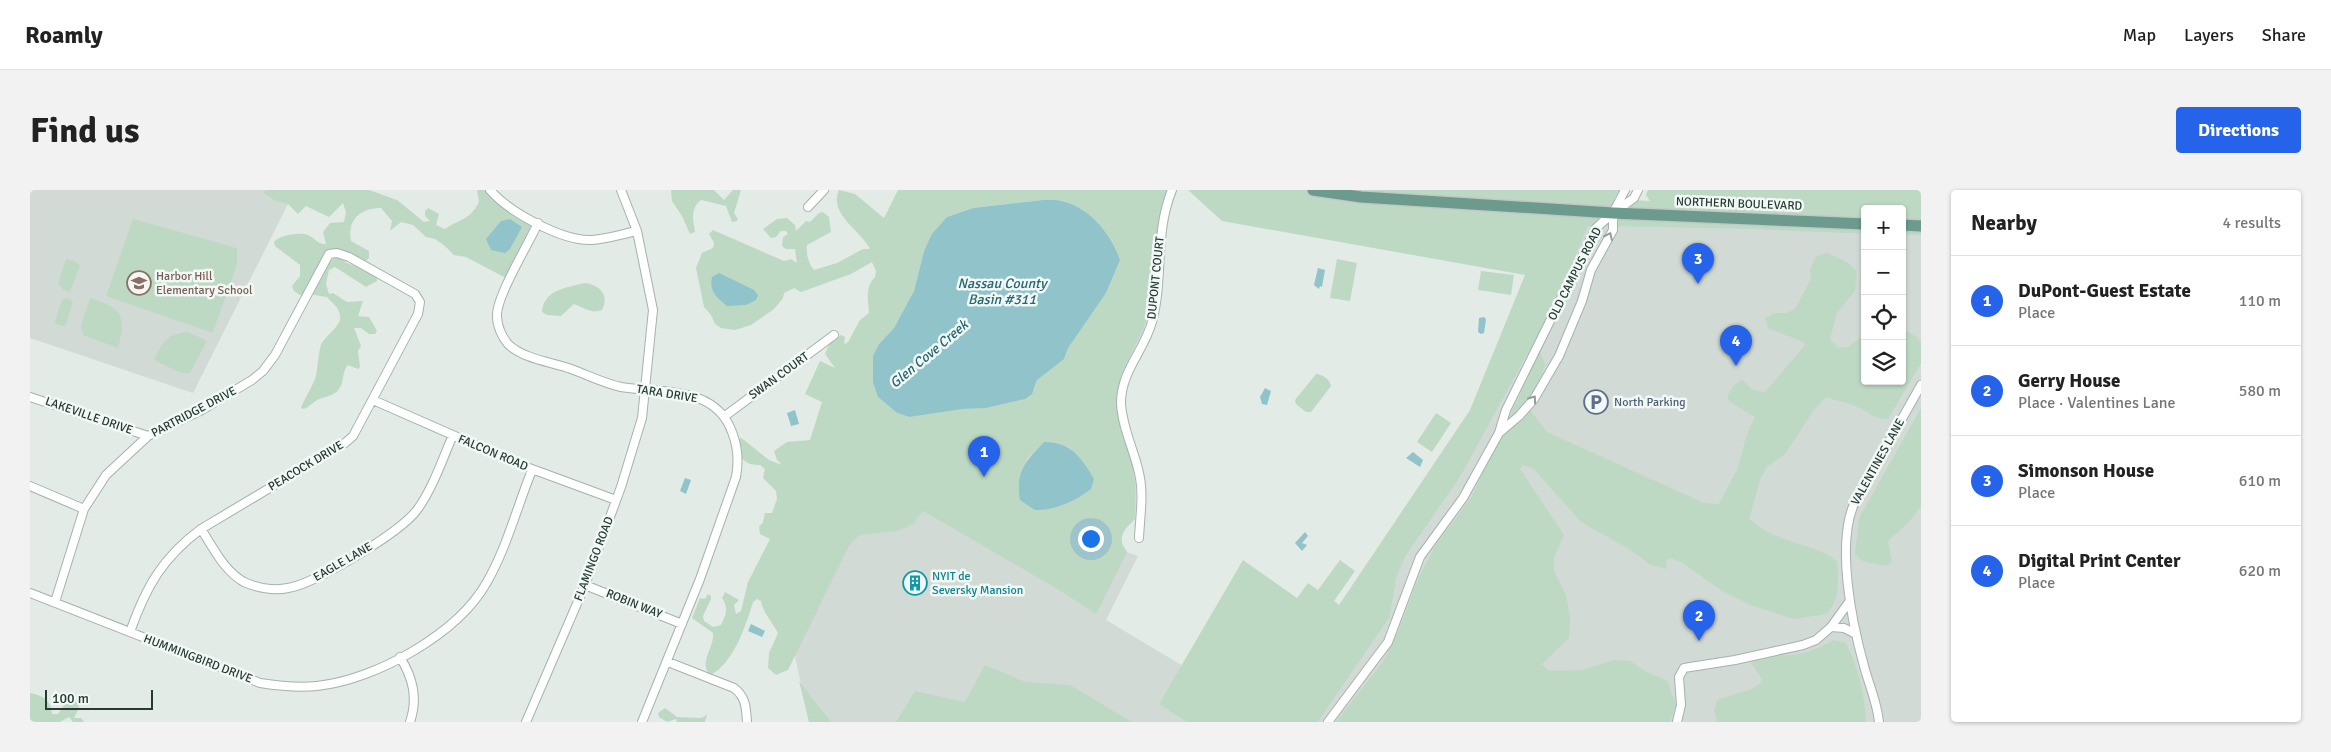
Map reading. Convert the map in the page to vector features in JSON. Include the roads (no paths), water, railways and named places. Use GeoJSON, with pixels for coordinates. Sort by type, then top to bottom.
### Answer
{"type":"FeatureCollection","features":[{"type":"Feature","properties":{"kind":"main road","name":"NORTHERN BOULEVARD"},"geometry":{"type":"LineString","coordinates":[[1313,190],[1361,197],[1613,213],[1861,224]]}},
{"type":"Feature","properties":{"kind":"main road"},"geometry":{"type":"LineString","coordinates":[[1906,225],[1921,226]]}},
{"type":"Feature","properties":{"kind":"street"},"geometry":{"type":"LineString","coordinates":[[490,190],[500,200],[538,223],[570,238],[606,238],[637,231]]}},
{"type":"Feature","properties":{"kind":"street","name":"FLAMINGO ROAD"},"geometry":{"type":"LineString","coordinates":[[526,722],[585,585],[616,500],[642,418],[653,310],[637,231],[621,190]]}},
{"type":"Feature","properties":{"kind":"street"},"geometry":{"type":"LineString","coordinates":[[808,207],[824,190]]}},
{"type":"Feature","properties":{"kind":"street","name":"DUPONT COURT"},"geometry":{"type":"LineString","coordinates":[[1139,538],[1142,502],[1140,475],[1125,427],[1121,403],[1124,378],[1146,337],[1152,320],[1160,230],[1172,190]]}},
{"type":"Feature","properties":{"kind":"street"},"geometry":{"type":"LineString","coordinates":[[1613,213],[1625,190]]}},
{"type":"Feature","properties":{"kind":"street"},"geometry":{"type":"LineString","coordinates":[[1613,213],[1634,198],[1638,190]]}},
{"type":"Feature","properties":{"kind":"street","name":"OLD CAMPUS ROAD"},"geometry":{"type":"LineString","coordinates":[[1328,722],[1388,642],[1420,558],[1463,498],[1499,433],[1506,410],[1596,228],[1613,213]]}},
{"type":"Feature","properties":{"kind":"street","name":"OLD CAMPUS ROAD"},"geometry":{"type":"LineString","coordinates":[[1499,433],[1534,399],[1558,356],[1582,301],[1591,270],[1613,230],[1613,213]]}},
{"type":"Feature","properties":{"kind":"street","name":"TARA DRIVE"},"geometry":{"type":"LineString","coordinates":[[538,223],[499,302],[497,318],[504,339],[514,348],[530,356],[604,383],[694,395],[710,402],[724,416],[736,441],[738,464],[736,477],[668,662],[642,722]]}},
{"type":"Feature","properties":{"kind":"street","name":"PEACOCK DRIVE"},"geometry":{"type":"LineString","coordinates":[[130,632],[142,598],[153,578],[181,544],[202,529],[345,443],[358,428],[373,400],[418,314],[420,302],[415,294],[406,287],[349,257],[331,253]]}},
{"type":"Feature","properties":{"kind":"street","name":"PARTRIDGE DRIVE"},"geometry":{"type":"LineString","coordinates":[[54,602],[84,509],[106,475],[148,436],[202,410],[252,380],[263,371],[275,354],[325,259],[331,253]]}},
{"type":"Feature","properties":{"kind":"street","name":"SWAN COURT"},"geometry":{"type":"LineString","coordinates":[[724,416],[834,335]]}},
{"type":"Feature","properties":{"kind":"street","name":"VALENTINES LANE"},"geometry":{"type":"LineString","coordinates":[[1879,722],[1878,707],[1854,633],[1846,535],[1849,516],[1921,385]]}},
{"type":"Feature","properties":{"kind":"street","name":"LAKEVILLE DRIVE"},"geometry":{"type":"LineString","coordinates":[[30,397],[148,436]]}},
{"type":"Feature","properties":{"kind":"street","name":"FALCON ROAD"},"geometry":{"type":"LineString","coordinates":[[373,400],[532,470],[616,500]]}},
{"type":"Feature","properties":{"kind":"street","name":"EAGLE LANE"},"geometry":{"type":"LineString","coordinates":[[202,529],[224,565],[244,582],[273,589],[302,585],[371,546],[406,523],[428,492],[453,435]]}},
{"type":"Feature","properties":{"kind":"street","name":"HUMMINGBIRD DRIVE"},"geometry":{"type":"LineString","coordinates":[[30,593],[243,678],[260,683],[290,687],[343,682],[400,657],[454,622],[474,601],[486,584],[504,548],[532,470]]}},
{"type":"Feature","properties":{"kind":"street"},"geometry":{"type":"LineString","coordinates":[[30,486],[84,509]]}},
{"type":"Feature","properties":{"kind":"street","name":"ROBIN WAY"},"geometry":{"type":"LineString","coordinates":[[585,585],[682,624]]}},
{"type":"Feature","properties":{"kind":"street"},"geometry":{"type":"LineString","coordinates":[[1677,722],[1682,705],[1679,677],[1684,668],[1804,645],[1816,640],[1831,628],[1850,602]]}},
{"type":"Feature","properties":{"kind":"street"},"geometry":{"type":"LineString","coordinates":[[1831,628],[1844,628],[1854,633]]}},
{"type":"Feature","properties":{"kind":"street"},"geometry":{"type":"LineString","coordinates":[[400,657],[411,678],[415,695],[410,722]]}},
{"type":"Feature","properties":{"kind":"street"},"geometry":{"type":"LineString","coordinates":[[668,662],[734,688],[744,699],[747,722]]}},
{"type":"Feature","properties":{"kind":"water","name":"Nassau County Basin #311"},"geometry":{"type":"Polygon","coordinates":[[[1055,200],[1072,204],[1090,216],[1105,232],[1120,260],[1106,293],[1068,348],[1064,359],[1037,380],[1032,394],[1025,399],[986,408],[962,409],[909,417],[897,413],[878,397],[873,382],[873,356],[879,344],[894,328],[914,291],[924,251],[932,234],[947,217],[973,208],[1055,200]]]}},
{"type":"Feature","properties":{"kind":"water"},"geometry":{"type":"Polygon","coordinates":[[[510,219],[522,227],[510,249],[505,253],[491,250],[486,239],[501,221],[510,219]]]}},
{"type":"Feature","properties":{"kind":"water"},"geometry":{"type":"Polygon","coordinates":[[[1318,268],[1325,270],[1322,287],[1320,286],[1319,289],[1314,285],[1318,268]]]}},
{"type":"Feature","properties":{"kind":"water"},"geometry":{"type":"Polygon","coordinates":[[[719,273],[754,290],[758,295],[756,300],[746,305],[727,306],[717,297],[711,282],[712,277],[719,273]]]}},
{"type":"Feature","properties":{"kind":"water"},"geometry":{"type":"Polygon","coordinates":[[[1484,317],[1486,319],[1484,333],[1481,334],[1478,332],[1479,318],[1484,317]]]}},
{"type":"Feature","properties":{"kind":"water"},"geometry":{"type":"Polygon","coordinates":[[[1265,388],[1271,391],[1267,405],[1262,404],[1260,397],[1265,388]]]}},
{"type":"Feature","properties":{"kind":"water"},"geometry":{"type":"Polygon","coordinates":[[[795,410],[799,424],[791,426],[787,413],[795,410]]]}},
{"type":"Feature","properties":{"kind":"water"},"geometry":{"type":"Polygon","coordinates":[[[1044,442],[1061,444],[1074,452],[1085,464],[1094,479],[1091,489],[1072,501],[1050,509],[1035,510],[1020,500],[1019,482],[1027,461],[1044,442]]]}},
{"type":"Feature","properties":{"kind":"water"},"geometry":{"type":"Polygon","coordinates":[[[1413,452],[1423,460],[1420,467],[1406,458],[1413,452]]]}},
{"type":"Feature","properties":{"kind":"water"},"geometry":{"type":"Polygon","coordinates":[[[685,478],[691,480],[686,494],[680,491],[685,478]]]}},
{"type":"Feature","properties":{"kind":"water"},"geometry":{"type":"Polygon","coordinates":[[[1305,532],[1308,536],[1302,543],[1307,545],[1302,551],[1295,543],[1305,532]]]}},
{"type":"Feature","properties":{"kind":"water"},"geometry":{"type":"Polygon","coordinates":[[[751,624],[765,631],[762,637],[748,631],[751,624]]]}},
{"type":"Feature","properties":{"kind":"place","name":"Harbor Hill Elementary School"},"geometry":{"type":"Point","coordinates":[139,283]}},
{"type":"Feature","properties":{"kind":"place","name":"Simonson House"},"geometry":{"type":"Point","coordinates":[1698,284]}},
{"type":"Feature","properties":{"kind":"place","name":"Digital Print Center"},"geometry":{"type":"Point","coordinates":[1736,366]}},
{"type":"Feature","properties":{"kind":"place","name":"North Parking"},"geometry":{"type":"Point","coordinates":[1596,402]}},
{"type":"Feature","properties":{"kind":"place","name":"DuPont-Guest Estate"},"geometry":{"type":"Point","coordinates":[984,477]}},
{"type":"Feature","properties":{"kind":"place","name":"NYIT de Seversky Mansion"},"geometry":{"type":"Point","coordinates":[915,583]}},
{"type":"Feature","properties":{"kind":"place","name":"Gerry House"},"geometry":{"type":"Point","coordinates":[1699,641]}},
{"type":"Feature","properties":{"kind":"water label","name":"Glen Cove Creek"},"geometry":{"type":"Point","coordinates":[929,354]}}]}
